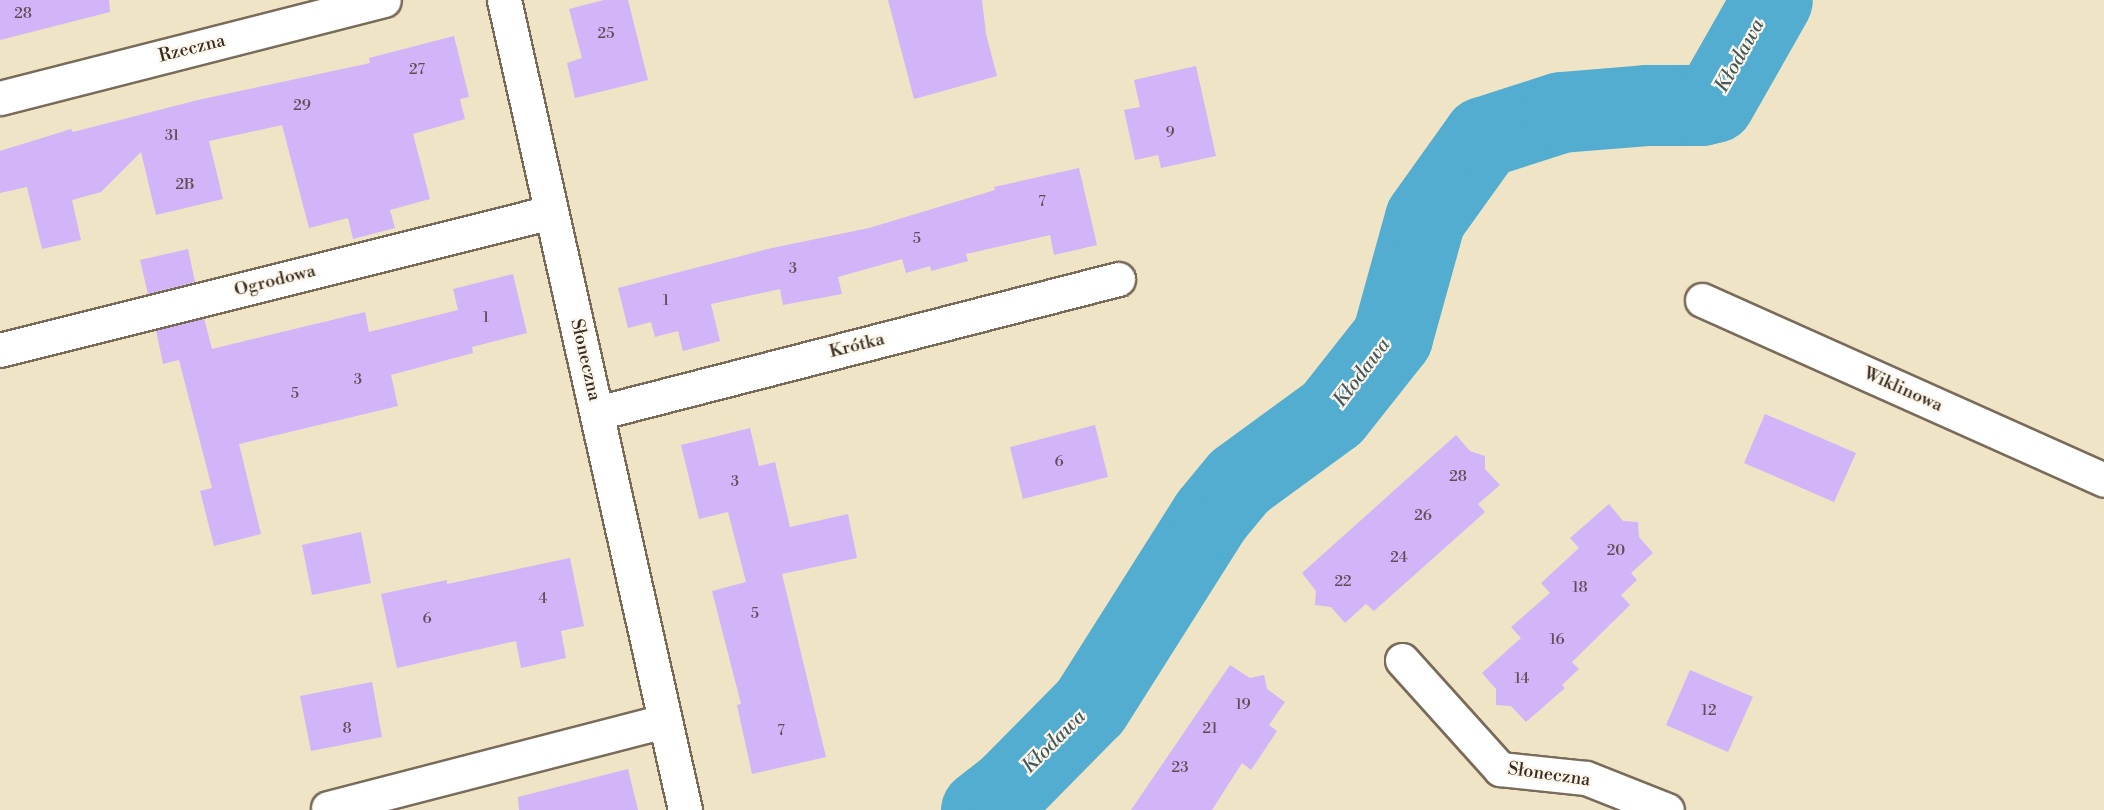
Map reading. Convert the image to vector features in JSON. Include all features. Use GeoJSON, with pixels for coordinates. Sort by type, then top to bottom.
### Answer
{"type":"FeatureCollection","features":[{"type":"Feature","properties":{"kind":"street","name":"Rzeczna"},"geometry":{"type":"LineString","coordinates":[[0,98],[384,0]]}},
{"type":"Feature","properties":{"kind":"street","name":"Słoneczna"},"geometry":{"type":"LineString","coordinates":[[504,0],[685,810]]}},
{"type":"Feature","properties":{"kind":"street","name":"Ogrodowa"},"geometry":{"type":"LineString","coordinates":[[0,350],[551,212]]}},
{"type":"Feature","properties":{"kind":"street","name":"Krótka"},"geometry":{"type":"LineString","coordinates":[[597,414],[1118,279]]}},
{"type":"Feature","properties":{"kind":"street","name":"Wiklinowa"},"geometry":{"type":"LineString","coordinates":[[1702,300],[2104,480]]}},
{"type":"Feature","properties":{"kind":"street","name":"Słoneczna"},"geometry":{"type":"LineString","coordinates":[[1402,660],[1500,769],[1586,778],[1666,810]]}},
{"type":"Feature","properties":{"kind":"street"},"geometry":{"type":"LineString","coordinates":[[328,808],[665,721]]}},
{"type":"Feature","properties":{"kind":"building"},"geometry":{"type":"Polygon","coordinates":[[[0,0],[109,0],[110,12],[0,40],[0,0]]]}},
{"type":"Feature","properties":{"kind":"building"},"geometry":{"type":"Polygon","coordinates":[[[604,0],[628,0],[648,80],[575,98],[567,63],[582,58],[569,9],[604,0]]]}},
{"type":"Feature","properties":{"kind":"building"},"geometry":{"type":"Polygon","coordinates":[[[888,0],[982,0],[986,34],[997,76],[914,99],[888,0]]]}},
{"type":"Feature","properties":{"kind":"building"},"geometry":{"type":"Polygon","coordinates":[[[454,36],[469,97],[460,99],[465,119],[413,134],[430,199],[390,210],[395,228],[353,239],[348,218],[309,228],[282,125],[209,141],[223,199],[156,215],[141,152],[101,192],[72,200],[81,240],[42,249],[27,187],[0,193],[0,151],[71,129],[73,132],[198,100],[370,63],[369,58],[454,36]]]}},
{"type":"Feature","properties":{"kind":"building"},"geometry":{"type":"Polygon","coordinates":[[[1196,66],[1216,156],[1161,168],[1158,155],[1135,160],[1124,110],[1140,107],[1134,80],[1196,66]]]}},
{"type":"Feature","properties":{"kind":"building"},"geometry":{"type":"Polygon","coordinates":[[[1079,168],[1097,245],[1054,255],[1050,235],[966,254],[968,261],[931,271],[930,266],[906,273],[902,259],[838,277],[842,294],[783,305],[780,289],[711,304],[720,341],[683,351],[678,331],[655,337],[651,322],[628,328],[618,288],[772,248],[869,228],[995,190],[994,187],[1079,168]]]}},
{"type":"Feature","properties":{"kind":"building"},"geometry":{"type":"Polygon","coordinates":[[[188,249],[195,282],[148,294],[140,260],[188,249]]]}},
{"type":"Feature","properties":{"kind":"building"},"geometry":{"type":"Polygon","coordinates":[[[513,274],[527,333],[472,347],[473,353],[391,375],[398,406],[239,444],[261,534],[214,546],[200,491],[212,488],[179,360],[163,364],[156,330],[204,318],[212,349],[365,312],[369,332],[458,310],[453,289],[513,274]]]}},
{"type":"Feature","properties":{"kind":"building"},"geometry":{"type":"Polygon","coordinates":[[[1765,414],[1856,453],[1834,502],[1744,463],[1765,414]]]}},
{"type":"Feature","properties":{"kind":"building"},"geometry":{"type":"Polygon","coordinates":[[[1095,425],[1108,477],[1023,499],[1010,447],[1095,425]]]}},
{"type":"Feature","properties":{"kind":"building"},"geometry":{"type":"Polygon","coordinates":[[[750,428],[759,466],[775,462],[790,527],[848,514],[857,558],[782,574],[826,757],[752,774],[737,705],[741,704],[712,591],[746,582],[728,512],[699,519],[681,445],[750,428]]]}},
{"type":"Feature","properties":{"kind":"building"},"geometry":{"type":"Polygon","coordinates":[[[1456,435],[1470,451],[1485,456],[1485,469],[1500,485],[1478,504],[1485,512],[1374,611],[1366,604],[1345,623],[1331,607],[1315,605],[1316,591],[1302,573],[1456,435]]]}},
{"type":"Feature","properties":{"kind":"building"},"geometry":{"type":"Polygon","coordinates":[[[1609,504],[1623,521],[1638,522],[1639,537],[1653,553],[1631,573],[1637,580],[1621,595],[1630,605],[1572,662],[1579,669],[1562,685],[1565,688],[1526,722],[1511,706],[1496,705],[1496,689],[1482,673],[1521,638],[1511,627],[1550,593],[1541,583],[1579,548],[1570,538],[1609,504]]]}},
{"type":"Feature","properties":{"kind":"building"},"geometry":{"type":"Polygon","coordinates":[[[361,532],[371,583],[312,595],[302,545],[361,532]]]}},
{"type":"Feature","properties":{"kind":"building"},"geometry":{"type":"Polygon","coordinates":[[[570,558],[584,626],[561,631],[566,658],[521,668],[516,641],[397,668],[381,594],[447,580],[447,584],[570,558]]]}},
{"type":"Feature","properties":{"kind":"building"},"geometry":{"type":"Polygon","coordinates":[[[1230,665],[1250,678],[1264,675],[1267,689],[1285,702],[1269,725],[1277,731],[1251,770],[1242,763],[1212,810],[1131,810],[1230,665]]]}},
{"type":"Feature","properties":{"kind":"building"},"geometry":{"type":"Polygon","coordinates":[[[1690,670],[1753,697],[1728,752],[1666,725],[1690,670]]]}},
{"type":"Feature","properties":{"kind":"building"},"geometry":{"type":"Polygon","coordinates":[[[372,682],[382,737],[311,751],[300,696],[372,682]]]}},
{"type":"Feature","properties":{"kind":"building"},"geometry":{"type":"Polygon","coordinates":[[[628,769],[638,810],[519,810],[518,797],[628,769]]]}},
{"type":"Feature","properties":{"kind":"waterway","name":"Kłodawa"},"geometry":{"type":"LineString","coordinates":[[981,810],[1009,788],[1090,706],[1210,516],[1239,481],[1332,413],[1392,337],[1425,218],[1483,137],[1561,112],[1646,105],[1701,105],[1714,102],[1772,0]]}}]}
